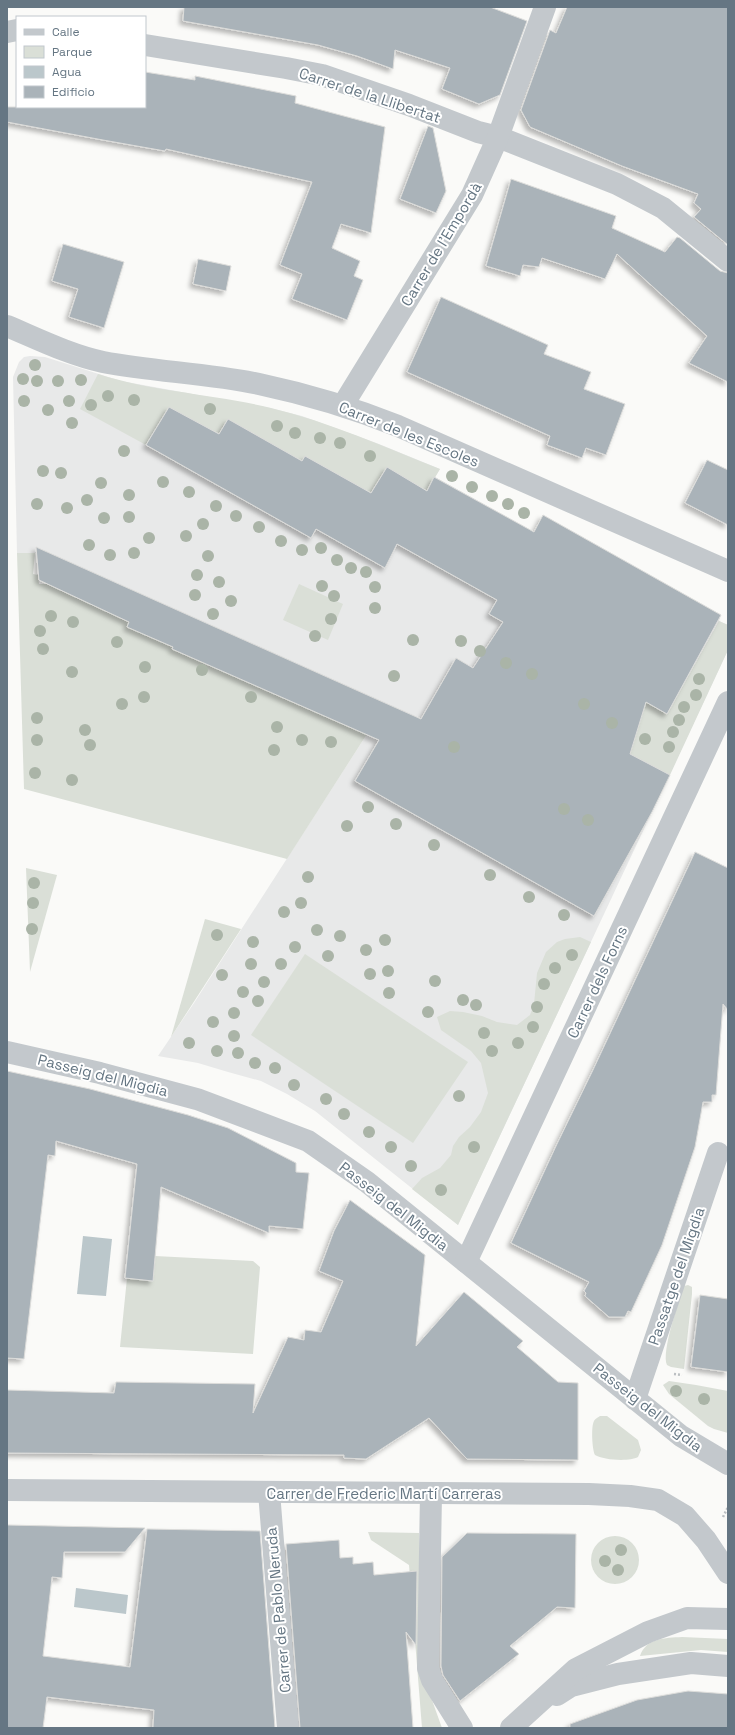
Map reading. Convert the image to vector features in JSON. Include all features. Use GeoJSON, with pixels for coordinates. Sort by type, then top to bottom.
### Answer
{"type":"FeatureCollection","features":[{"type":"Feature","properties":{"kind":"street","name":"Carrer de l'Empordà"},"geometry":{"type":"LineString","coordinates":[[343,405],[472,195],[498,137],[545,7]]}},
{"type":"Feature","properties":{"kind":"street","name":"Carrer de la Llibertat"},"geometry":{"type":"LineString","coordinates":[[146,45],[322,75],[478,132],[498,137],[617,184],[663,208],[728,261]]}},
{"type":"Feature","properties":{"kind":"street","name":"Carrer de les Escoles"},"geometry":{"type":"LineString","coordinates":[[7,326],[53,346],[102,362],[259,384],[343,405],[398,426],[728,571]]}},
{"type":"Feature","properties":{"kind":"street","name":"Carrer dels Forns"},"geometry":{"type":"LineString","coordinates":[[466,1262],[728,702]]}},
{"type":"Feature","properties":{"kind":"street"},"geometry":{"type":"LineString","coordinates":[[7,1045],[7,1052]]}},
{"type":"Feature","properties":{"kind":"street","name":"Passeig del Migdia"},"geometry":{"type":"LineString","coordinates":[[7,1052],[100,1073],[197,1099],[308,1141],[367,1182],[681,1436],[728,1464]]}},
{"type":"Feature","properties":{"kind":"street","name":"Passatge del Migdia"},"geometry":{"type":"LineString","coordinates":[[635,1399],[718,1152]]}},
{"type":"Feature","properties":{"kind":"street","name":"Carrer de Frederic Martí Carreras"},"geometry":{"type":"LineString","coordinates":[[7,1490],[589,1494],[630,1496],[658,1500],[685,1516],[706,1540],[728,1573]]}},
{"type":"Feature","properties":{"kind":"street","name":"Carrer de Pablo Neruda"},"geometry":{"type":"LineString","coordinates":[[269,1492],[288,1728]]}},
{"type":"Feature","properties":{"kind":"street"},"geometry":{"type":"LineString","coordinates":[[431,1494],[428,1668],[432,1680],[462,1728]]}},
{"type":"Feature","properties":{"kind":"street"},"geometry":{"type":"LineString","coordinates":[[511,1728],[576,1669],[648,1632],[688,1618],[728,1619]]}},
{"type":"Feature","properties":{"kind":"street"},"geometry":{"type":"LineString","coordinates":[[532,1710],[571,1686],[618,1674],[691,1663],[728,1666]]}},
{"type":"Feature","properties":{"kind":"path"},"geometry":{"type":"LineString","coordinates":[[674,1374],[682,1375]]}},
{"type":"Feature","properties":{"kind":"shaded area"},"geometry":{"type":"Polygon","coordinates":[[[24,357],[45,357],[121,381],[270,408],[302,416],[379,444],[440,469],[435,477],[519,524],[532,535],[543,515],[721,615],[719,621],[728,625],[728,650],[458,1225],[315,1111],[287,1094],[261,1081],[198,1063],[158,1056],[194,1003],[367,734],[50,553],[17,553],[13,377],[19,362],[24,357]]]}},
{"type":"Feature","properties":{"kind":"green space"},"geometry":{"type":"Polygon","coordinates":[[[98,374],[141,385],[249,403],[293,414],[357,436],[440,469],[427,491],[387,467],[371,493],[305,456],[302,461],[228,419],[219,434],[169,407],[146,445],[80,409],[98,374]]]}},
{"type":"Feature","properties":{"kind":"green space"},"geometry":{"type":"Polygon","coordinates":[[[17,553],[35,553],[33,574],[38,575],[39,584],[47,584],[129,622],[127,627],[144,634],[154,611],[367,734],[287,859],[24,789],[17,553]]]}},
{"type":"Feature","properties":{"kind":"green space"},"geometry":{"type":"Polygon","coordinates":[[[299,584],[343,604],[328,640],[283,620],[299,584]]]}},
{"type":"Feature","properties":{"kind":"green space"},"geometry":{"type":"Polygon","coordinates":[[[719,621],[728,625],[728,650],[670,775],[630,754],[589,670],[667,714],[719,621]]]}},
{"type":"Feature","properties":{"kind":"green space"},"geometry":{"type":"Polygon","coordinates":[[[26,868],[57,875],[30,972],[26,868]]]}},
{"type":"Feature","properties":{"kind":"green space"},"geometry":{"type":"Polygon","coordinates":[[[205,919],[241,929],[171,1037],[205,919]]]}},
{"type":"Feature","properties":{"kind":"green space"},"geometry":{"type":"Polygon","coordinates":[[[580,937],[591,942],[458,1225],[412,1189],[422,1178],[440,1168],[451,1155],[453,1146],[459,1137],[470,1127],[481,1112],[488,1093],[481,1063],[471,1051],[441,1030],[437,1017],[450,1011],[463,1012],[482,1016],[497,1022],[517,1025],[530,1015],[534,1004],[537,973],[546,952],[557,942],[565,939],[580,937]]]}},
{"type":"Feature","properties":{"kind":"green space"},"geometry":{"type":"Polygon","coordinates":[[[305,954],[468,1062],[413,1143],[251,1035],[305,954]]]}},
{"type":"Feature","properties":{"kind":"green space"},"geometry":{"type":"Polygon","coordinates":[[[155,1256],[253,1261],[260,1267],[253,1354],[120,1347],[127,1278],[153,1281],[155,1256]]]}},
{"type":"Feature","properties":{"kind":"green space"},"geometry":{"type":"Polygon","coordinates":[[[688,1285],[692,1287],[692,1294],[684,1369],[667,1365],[666,1349],[684,1286],[688,1285]]]}},
{"type":"Feature","properties":{"kind":"green space"},"geometry":{"type":"Polygon","coordinates":[[[669,1381],[728,1391],[728,1433],[708,1426],[669,1394],[663,1385],[669,1381]]]}},
{"type":"Feature","properties":{"kind":"green space"},"geometry":{"type":"Polygon","coordinates":[[[600,1416],[607,1416],[638,1440],[641,1450],[638,1457],[629,1460],[616,1460],[595,1455],[592,1428],[594,1421],[600,1416]]]}},
{"type":"Feature","properties":{"kind":"green space"},"geometry":{"type":"Polygon","coordinates":[[[368,1532],[419,1533],[423,1675],[442,1728],[422,1728],[409,1565],[371,1540],[368,1532]]]}},
{"type":"Feature","properties":{"kind":"green space"},"geometry":{"type":"Polygon","coordinates":[[[610,1536],[620,1536],[632,1543],[639,1555],[639,1565],[632,1577],[620,1584],[610,1584],[602,1580],[595,1573],[591,1565],[591,1555],[595,1547],[602,1540],[610,1536]]]}},
{"type":"Feature","properties":{"kind":"green space"},"geometry":{"type":"Polygon","coordinates":[[[682,1637],[728,1639],[728,1652],[701,1650],[640,1656],[643,1650],[651,1642],[682,1637]]]}},
{"type":"Feature","properties":{"kind":"water"},"geometry":{"type":"Polygon","coordinates":[[[83,1236],[112,1239],[106,1296],[77,1294],[83,1236]]]}},
{"type":"Feature","properties":{"kind":"water"},"geometry":{"type":"Polygon","coordinates":[[[76,1588],[128,1595],[126,1614],[74,1607],[76,1588]]]}},
{"type":"Feature","properties":{"kind":"building"},"geometry":{"type":"Polygon","coordinates":[[[184,7],[490,7],[527,21],[500,95],[479,104],[442,89],[450,68],[395,50],[393,69],[357,56],[318,45],[183,21],[184,7]]]}},
{"type":"Feature","properties":{"kind":"building"},"geometry":{"type":"Polygon","coordinates":[[[567,7],[728,7],[728,245],[694,217],[701,209],[694,203],[698,194],[622,166],[530,127],[521,110],[550,30],[556,33],[567,7]]]}},
{"type":"Feature","properties":{"kind":"building"},"geometry":{"type":"Polygon","coordinates":[[[146,72],[195,80],[195,76],[296,96],[295,103],[385,127],[371,233],[341,224],[332,248],[360,261],[354,276],[363,280],[347,320],[292,299],[302,274],[280,265],[312,182],[166,149],[165,151],[7,122],[7,107],[146,108],[146,72]]]}},
{"type":"Feature","properties":{"kind":"building"},"geometry":{"type":"Polygon","coordinates":[[[428,126],[433,128],[446,191],[436,213],[400,199],[428,126]]]}},
{"type":"Feature","properties":{"kind":"building"},"geometry":{"type":"Polygon","coordinates":[[[511,179],[616,216],[612,228],[665,252],[677,237],[680,238],[720,271],[728,273],[728,382],[689,363],[707,336],[617,254],[605,279],[542,258],[539,267],[523,265],[520,276],[486,266],[511,179]]]}},
{"type":"Feature","properties":{"kind":"building"},"geometry":{"type":"Polygon","coordinates":[[[63,244],[124,262],[104,328],[69,317],[78,289],[52,281],[63,244]]]}},
{"type":"Feature","properties":{"kind":"building"},"geometry":{"type":"Polygon","coordinates":[[[198,259],[231,266],[226,291],[193,284],[198,259]]]}},
{"type":"Feature","properties":{"kind":"building"},"geometry":{"type":"Polygon","coordinates":[[[441,297],[548,345],[544,354],[591,372],[584,389],[625,404],[606,455],[586,448],[582,458],[547,445],[550,436],[407,372],[441,297]]]}},
{"type":"Feature","properties":{"kind":"building"},"geometry":{"type":"Polygon","coordinates":[[[169,407],[219,434],[228,419],[302,461],[305,456],[371,493],[387,467],[427,491],[434,477],[534,532],[543,515],[721,615],[667,714],[646,702],[630,754],[670,775],[652,812],[594,916],[355,781],[379,740],[172,649],[173,647],[127,627],[129,622],[39,580],[36,547],[421,719],[456,658],[473,668],[503,622],[489,614],[497,600],[397,544],[385,568],[316,529],[311,538],[146,445],[169,407]]]}},
{"type":"Feature","properties":{"kind":"building"},"geometry":{"type":"Polygon","coordinates":[[[707,460],[728,470],[728,525],[685,503],[707,460]]]}},
{"type":"Feature","properties":{"kind":"building"},"geometry":{"type":"Polygon","coordinates":[[[695,852],[728,868],[728,1010],[723,1004],[716,1095],[712,1095],[712,1102],[703,1102],[695,1147],[662,1245],[631,1312],[628,1311],[625,1317],[609,1317],[585,1296],[586,1293],[584,1291],[589,1282],[511,1243],[695,852]]]}},
{"type":"Feature","properties":{"kind":"building"},"geometry":{"type":"Polygon","coordinates":[[[7,1071],[90,1089],[188,1115],[228,1128],[296,1163],[296,1172],[309,1173],[303,1229],[269,1226],[269,1233],[161,1187],[153,1281],[125,1278],[137,1164],[56,1141],[55,1156],[48,1155],[24,1359],[7,1358],[7,1071]]]}},
{"type":"Feature","properties":{"kind":"building"},"geometry":{"type":"Polygon","coordinates":[[[350,1200],[425,1255],[416,1346],[464,1292],[523,1341],[517,1347],[558,1382],[578,1383],[578,1460],[467,1459],[429,1418],[366,1459],[344,1458],[344,1455],[7,1453],[7,1390],[114,1393],[116,1382],[255,1384],[253,1413],[288,1337],[304,1340],[305,1330],[321,1332],[343,1281],[319,1271],[334,1231],[350,1200]]]}},
{"type":"Feature","properties":{"kind":"building"},"geometry":{"type":"Polygon","coordinates":[[[700,1295],[728,1299],[728,1372],[691,1367],[700,1295]]]}},
{"type":"Feature","properties":{"kind":"building"},"geometry":{"type":"Polygon","coordinates":[[[7,1525],[145,1528],[125,1552],[64,1552],[62,1578],[52,1577],[43,1656],[130,1667],[147,1529],[260,1531],[275,1728],[153,1728],[154,1710],[47,1697],[43,1728],[7,1728],[7,1525]]]}},
{"type":"Feature","properties":{"kind":"building"},"geometry":{"type":"Polygon","coordinates":[[[467,1533],[576,1534],[575,1608],[557,1607],[510,1646],[519,1654],[460,1701],[443,1675],[441,1666],[442,1557],[467,1533]]]}},
{"type":"Feature","properties":{"kind":"building"},"geometry":{"type":"Polygon","coordinates":[[[339,1540],[340,1558],[353,1557],[353,1564],[373,1562],[374,1575],[417,1571],[416,1645],[406,1632],[413,1728],[300,1728],[286,1544],[339,1540]]]}},
{"type":"Feature","properties":{"kind":"building"},"geometry":{"type":"Polygon","coordinates":[[[688,1691],[728,1694],[728,1728],[570,1728],[570,1724],[637,1700],[688,1691]]]}}]}
